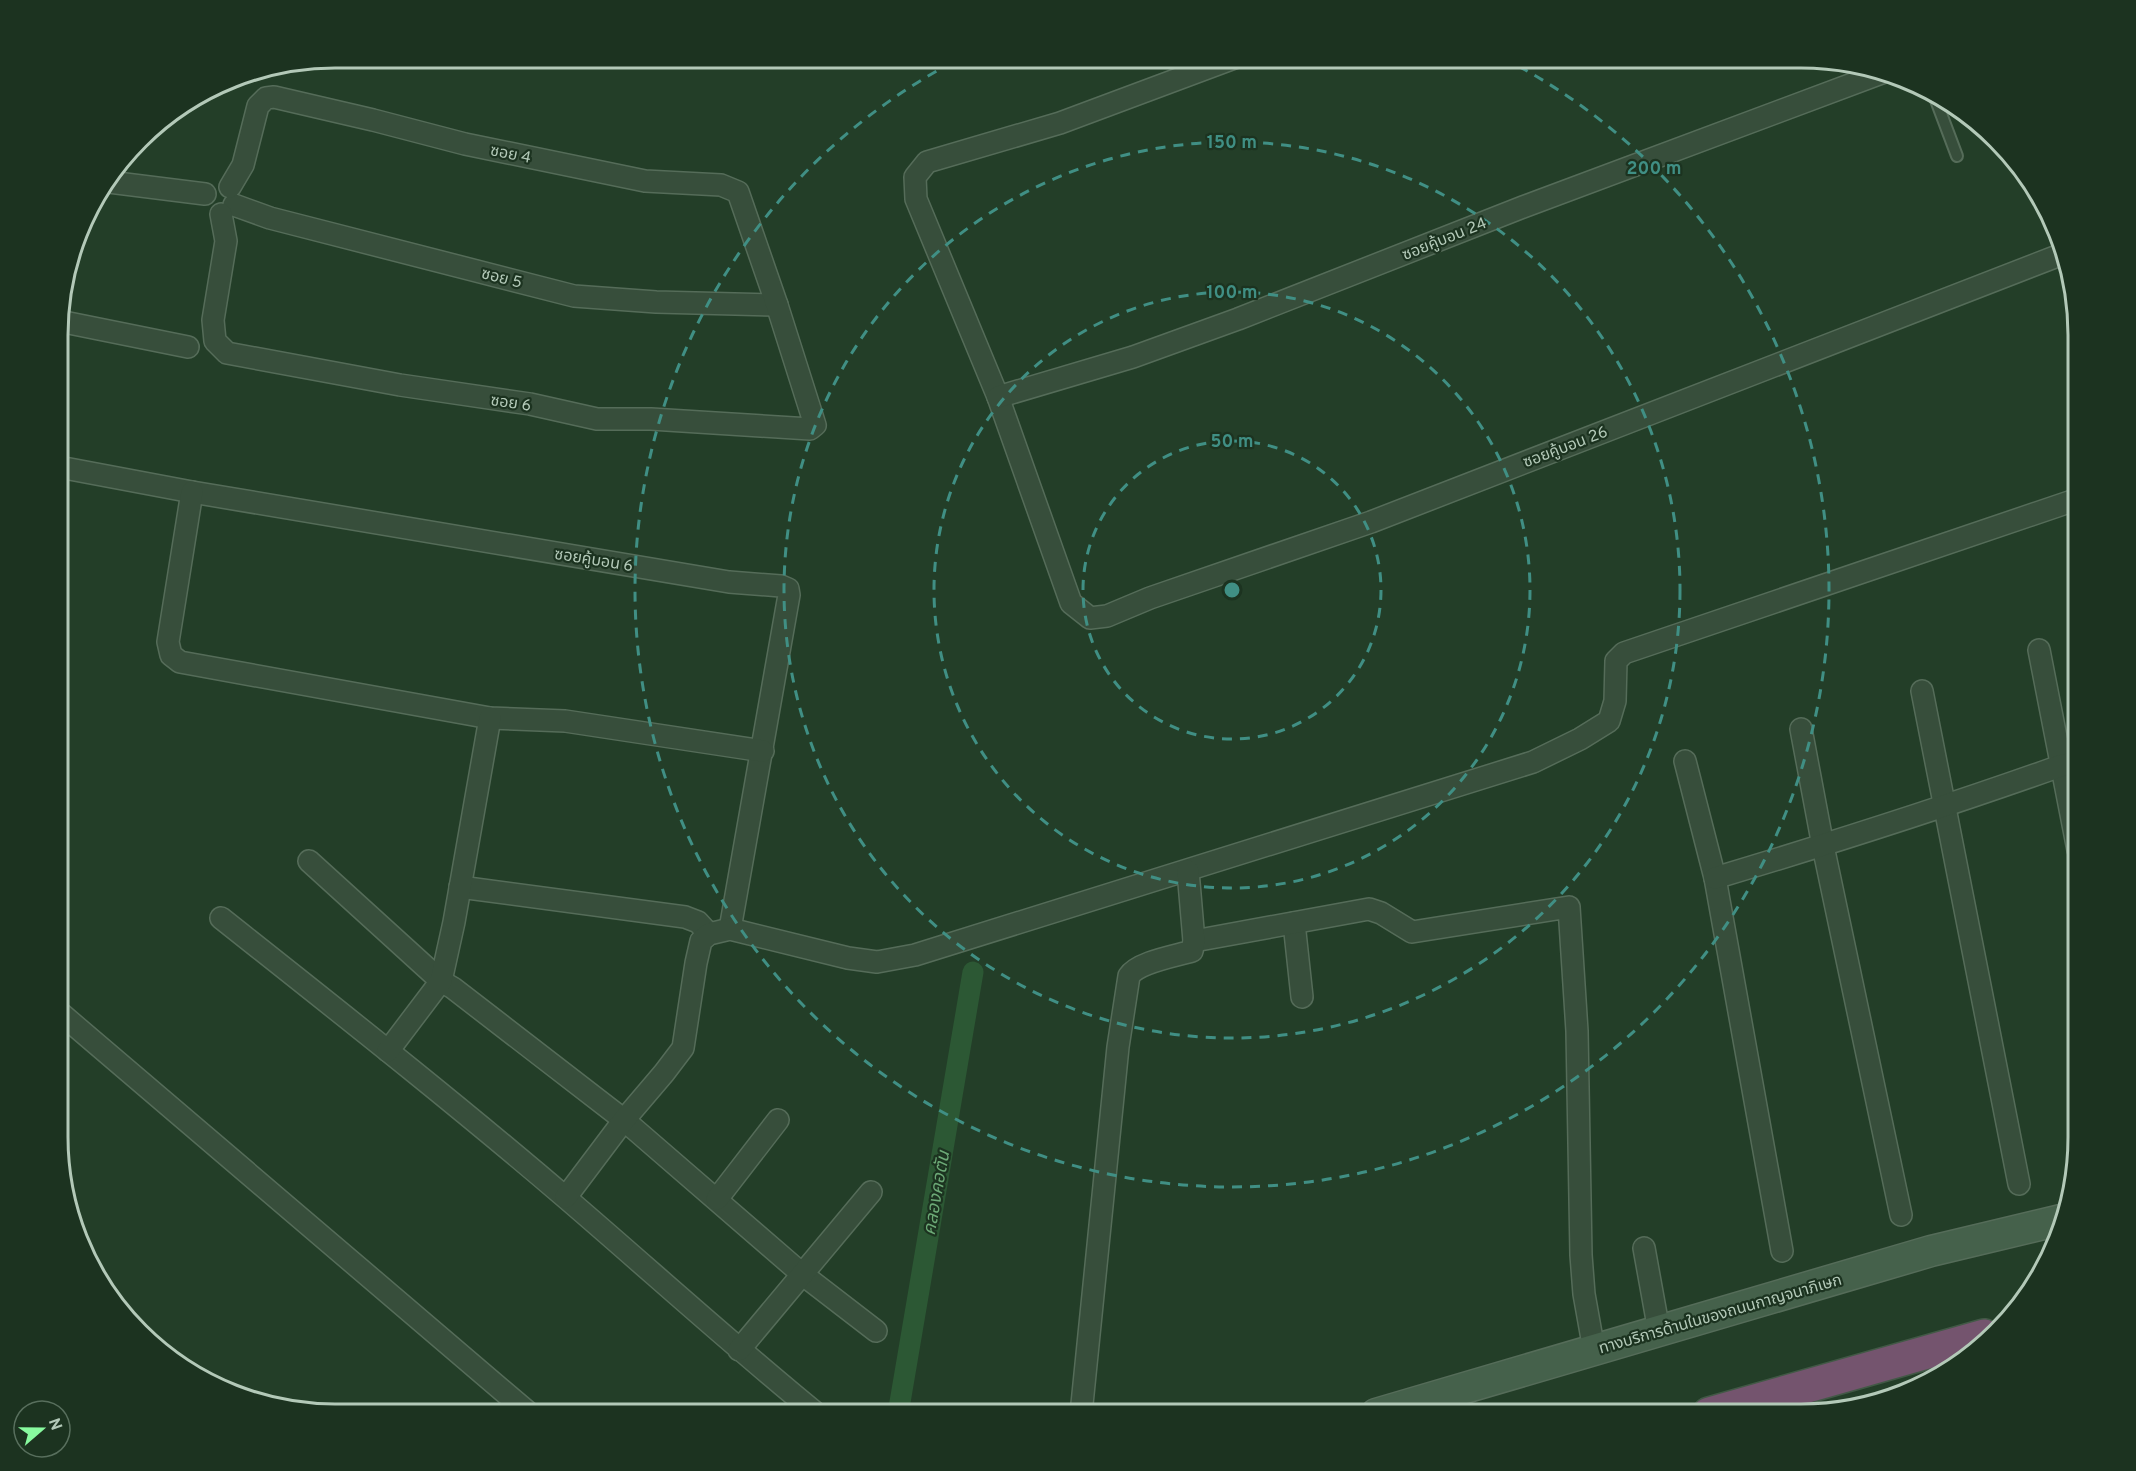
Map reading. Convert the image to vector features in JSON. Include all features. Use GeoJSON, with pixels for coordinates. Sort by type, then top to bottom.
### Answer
{"type":"FeatureCollection","features":[{"type":"Feature","properties":{"kind":"highway"},"geometry":{"type":"LineString","coordinates":[[1744,1404],[1975,1338]]}},
{"type":"Feature","properties":{"kind":"main road","name":"ทางบริการด้านในของถนนกาญจนาภิเษก"},"geometry":{"type":"LineString","coordinates":[[1410,1404],[1931,1251],[2054,1222]]}},
{"type":"Feature","properties":{"kind":"street"},"geometry":{"type":"LineString","coordinates":[[998,397],[916,199],[915,177],[927,162],[1060,123],[1208,68]]}},
{"type":"Feature","properties":{"kind":"street","name":"ซอยคู้บอน 24"},"geometry":{"type":"LineString","coordinates":[[998,397],[1133,357],[1238,319],[1523,207],[1871,77]]}},
{"type":"Feature","properties":{"kind":"street","name":"ซอย 4"},"geometry":{"type":"LineString","coordinates":[[228,202],[243,165],[258,106],[266,98],[274,98],[465,144],[645,181],[721,185],[738,192],[777,305]]}},
{"type":"Feature","properties":{"kind":"street"},"geometry":{"type":"LineString","coordinates":[[115,183],[205,195],[211,186],[220,183],[228,202]]}},
{"type":"Feature","properties":{"kind":"street","name":"ซอย 5"},"geometry":{"type":"LineString","coordinates":[[228,202],[270,218],[574,296],[656,302],[777,305]]}},
{"type":"Feature","properties":{"kind":"street","name":"ซอย 6"},"geometry":{"type":"LineString","coordinates":[[228,202],[226,241],[213,320],[215,341],[226,353],[400,385],[530,404],[597,419],[651,419],[810,429],[815,421],[777,305]]}},
{"type":"Feature","properties":{"kind":"street","name":"ซอยคู้บอน 26"},"geometry":{"type":"LineString","coordinates":[[998,397],[1071,603],[1090,618],[1107,616],[1150,598],[1371,522],[2056,256]]}},
{"type":"Feature","properties":{"kind":"street"},"geometry":{"type":"LineString","coordinates":[[68,323],[188,347]]}},
{"type":"Feature","properties":{"kind":"street","name":"ซอยคู้บอน 6"},"geometry":{"type":"LineString","coordinates":[[68,469],[192,492],[729,582],[782,586],[788,589],[789,595],[763,751],[730,929]]}},
{"type":"Feature","properties":{"kind":"street"},"geometry":{"type":"LineString","coordinates":[[192,492],[168,642],[171,656],[180,662],[490,718],[565,721],[763,751]]}},
{"type":"Feature","properties":{"kind":"street"},"geometry":{"type":"LineString","coordinates":[[566,1197],[682,1048],[701,941],[709,934],[730,929],[848,958],[877,962],[956,944],[1533,762],[1580,739],[1609,721],[1615,702],[1616,661],[1624,653],[2068,510]]}},
{"type":"Feature","properties":{"kind":"street"},"geometry":{"type":"LineString","coordinates":[[2039,650],[2068,752]]}},
{"type":"Feature","properties":{"kind":"street"},"geometry":{"type":"LineString","coordinates":[[1922,691],[2019,1184]]}},
{"type":"Feature","properties":{"kind":"street"},"geometry":{"type":"LineString","coordinates":[[388,1051],[441,981],[490,718]]}},
{"type":"Feature","properties":{"kind":"street"},"geometry":{"type":"LineString","coordinates":[[1801,729],[1823,846],[1901,1215]]}},
{"type":"Feature","properties":{"kind":"street"},"geometry":{"type":"LineString","coordinates":[[1685,761],[1715,878],[1782,1251]]}},
{"type":"Feature","properties":{"kind":"street"},"geometry":{"type":"LineString","coordinates":[[1715,878],[1945,807],[2068,764]]}},
{"type":"Feature","properties":{"kind":"street"},"geometry":{"type":"LineString","coordinates":[[309,861],[441,981],[624,1120],[717,1198],[802,1274],[876,1331]]}},
{"type":"Feature","properties":{"kind":"street"},"geometry":{"type":"LineString","coordinates":[[1082,1404],[1118,1047],[1129,976],[1146,965],[1192,951],[1194,941],[1188,871]]}},
{"type":"Feature","properties":{"kind":"street"},"geometry":{"type":"LineString","coordinates":[[460,886],[685,917],[698,922],[709,934]]}},
{"type":"Feature","properties":{"kind":"street"},"geometry":{"type":"LineString","coordinates":[[1194,941],[1369,909],[1381,913],[1412,932],[1569,907],[1577,1030],[1581,1255],[1584,1294],[1594,1350]]}},
{"type":"Feature","properties":{"kind":"street"},"geometry":{"type":"LineString","coordinates":[[221,918],[566,1197],[739,1350],[805,1404]]}},
{"type":"Feature","properties":{"kind":"street"},"geometry":{"type":"LineString","coordinates":[[1294,923],[1302,997]]}},
{"type":"Feature","properties":{"kind":"street"},"geometry":{"type":"LineString","coordinates":[[68,1020],[519,1404]]}},
{"type":"Feature","properties":{"kind":"street"},"geometry":{"type":"LineString","coordinates":[[717,1198],[778,1120]]}},
{"type":"Feature","properties":{"kind":"street"},"geometry":{"type":"LineString","coordinates":[[739,1350],[871,1192]]}},
{"type":"Feature","properties":{"kind":"street"},"geometry":{"type":"LineString","coordinates":[[1644,1248],[1659,1331]]}},
{"type":"Feature","properties":{"kind":"lane"},"geometry":{"type":"LineString","coordinates":[[1938,105],[1957,156]]}},
{"type":"Feature","properties":{"kind":"waterway","name":"คลองคอตัน"},"geometry":{"type":"LineString","coordinates":[[900,1404],[973,972]]}}]}
